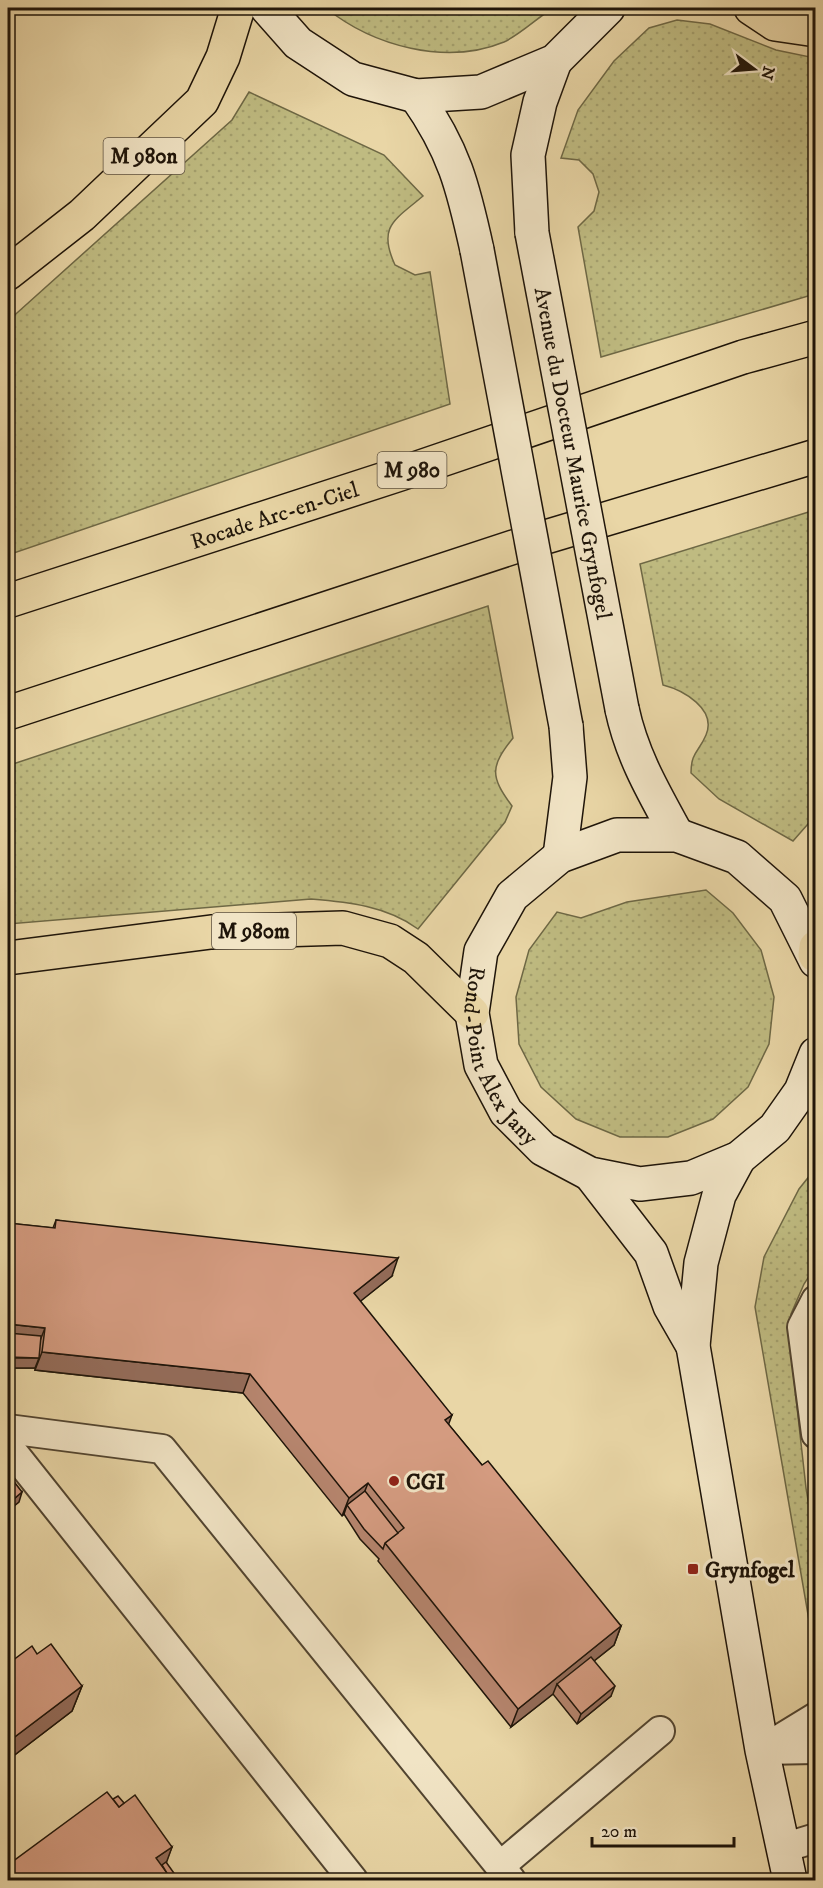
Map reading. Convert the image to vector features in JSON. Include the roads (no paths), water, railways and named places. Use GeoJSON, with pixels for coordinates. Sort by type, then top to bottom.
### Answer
{"type":"FeatureCollection","features":[{"type":"Feature","properties":{"kind":"highway","name":"M 980n"},"geometry":{"type":"LineString","coordinates":[[8,273],[82,215],[202,100],[223,57],[238,8]]}},
{"type":"Feature","properties":{"kind":"highway"},"geometry":{"type":"LineString","coordinates":[[751,8],[775,24],[816,30]]}},
{"type":"Feature","properties":{"kind":"highway","name":"Rocade Arc-en-Ciel"},"geometry":{"type":"LineString","coordinates":[[8,601],[400,474],[743,357],[816,337]]}},
{"type":"Feature","properties":{"kind":"highway"},"geometry":{"type":"LineString","coordinates":[[8,713],[529,542],[816,456]]}},
{"type":"Feature","properties":{"kind":"highway","name":"M 980m"},"geometry":{"type":"LineString","coordinates":[[8,958],[211,932],[343,928],[370,934],[399,947],[424,965],[472,1013]]}},
{"type":"Feature","properties":{"kind":"main road"},"geometry":{"type":"LineString","coordinates":[[267,8],[298,43],[353,79],[416,96],[481,92],[555,61],[608,8]]}},
{"type":"Feature","properties":{"kind":"main road","name":"Avenue du Docteur Maurice Grynfogel"},"geometry":{"type":"LineString","coordinates":[[555,61],[540,102],[528,155],[532,233],[622,709],[632,748],[647,783],[677,835]]}},
{"type":"Feature","properties":{"kind":"main road"},"geometry":{"type":"LineString","coordinates":[[416,96],[432,119],[455,161],[463,184],[477,250],[566,726],[570,777],[560,856]]}},
{"type":"Feature","properties":{"kind":"main road","name":"Rond-Point Alex Jany"},"geometry":{"type":"LineString","coordinates":[[815,954],[784,899],[737,857],[677,835],[617,835],[560,856],[512,896],[481,951],[472,1013],[481,1065],[506,1112],[543,1149],[590,1174],[640,1184],[691,1178],[739,1158],[775,1128],[801,1091],[816,1054]]}},
{"type":"Feature","properties":{"kind":"main road"},"geometry":{"type":"LineString","coordinates":[[739,1158],[718,1195],[701,1263],[693,1346],[762,1750],[790,1881]]}},
{"type":"Feature","properties":{"kind":"main road"},"geometry":{"type":"LineString","coordinates":[[590,1174],[651,1252],[670,1306],[693,1346]]}},
{"type":"Feature","properties":{"kind":"lane"},"geometry":{"type":"LineString","coordinates":[[816,1300],[802,1327],[816,1434]]}},
{"type":"Feature","properties":{"kind":"lane"},"geometry":{"type":"LineString","coordinates":[[8,1429],[162,1449],[505,1873],[660,1731]]}},
{"type":"Feature","properties":{"kind":"lane"},"geometry":{"type":"LineString","coordinates":[[8,1446],[353,1881]]}},
{"type":"Feature","properties":{"kind":"lane"},"geometry":{"type":"LineString","coordinates":[[762,1750],[816,1717]]}},
{"type":"Feature","properties":{"kind":"lane"},"geometry":{"type":"LineString","coordinates":[[762,1750],[816,1749]]}},
{"type":"Feature","properties":{"kind":"lane"},"geometry":{"type":"LineString","coordinates":[[783,1848],[816,1838]]}},
{"type":"Feature","properties":{"kind":"place","name":"CGI"},"geometry":{"type":"Point","coordinates":[394,1481]}},
{"type":"Feature","properties":{"kind":"place","name":"Grynfogel"},"geometry":{"type":"Point","coordinates":[693,1569]}}]}
